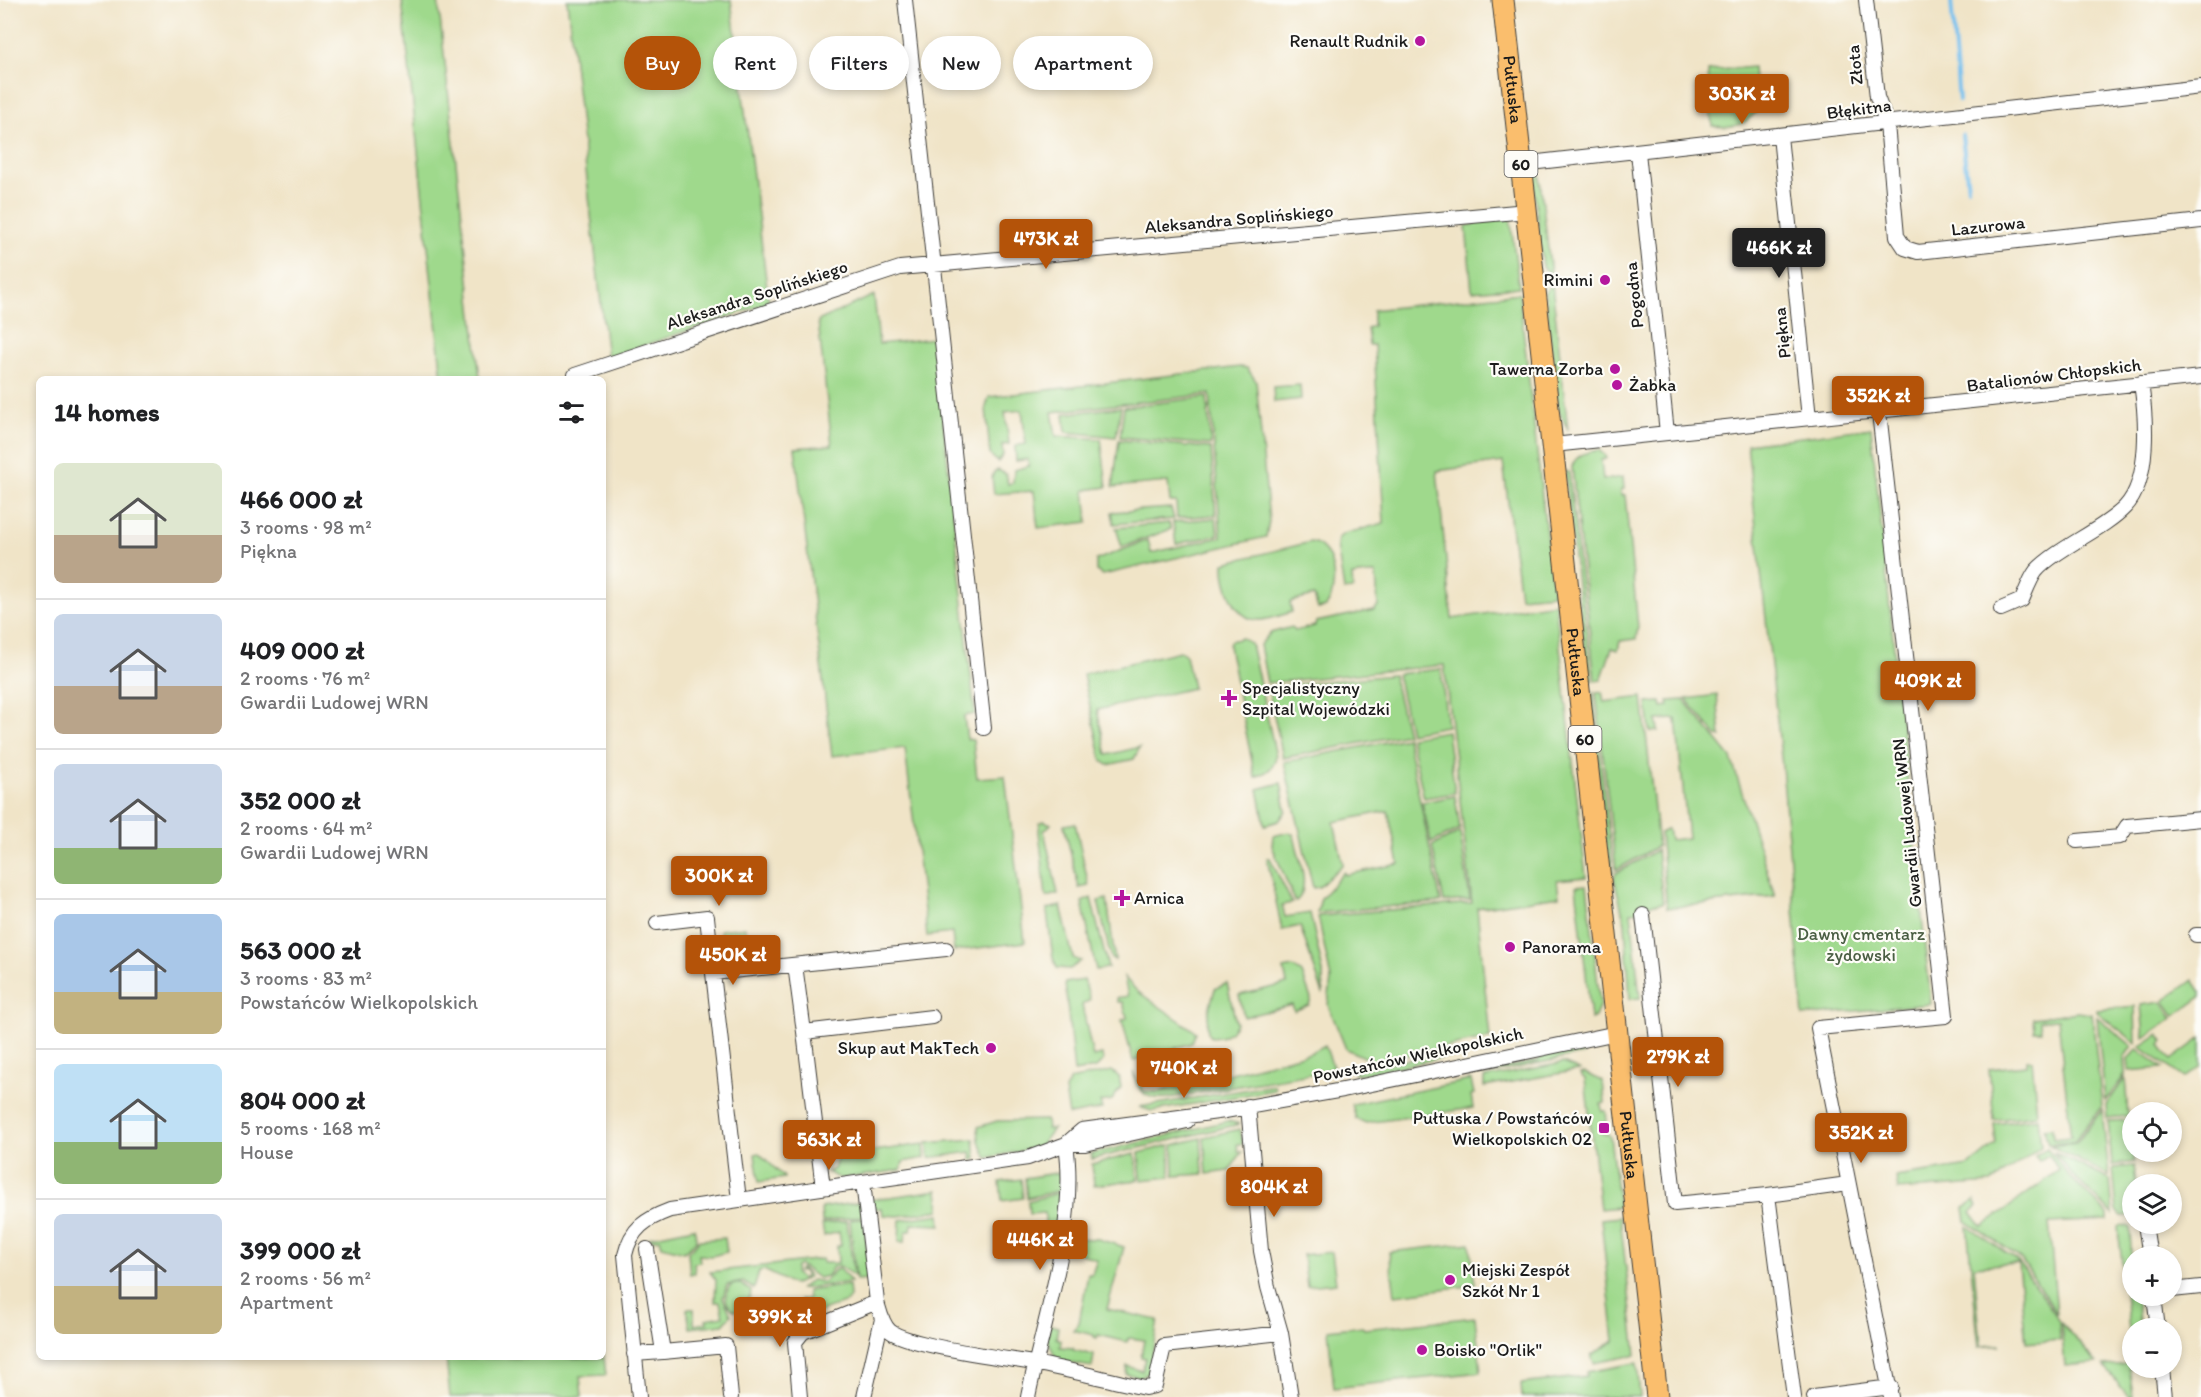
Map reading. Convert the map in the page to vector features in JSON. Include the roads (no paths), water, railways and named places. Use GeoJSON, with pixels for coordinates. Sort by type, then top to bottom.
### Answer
{"type":"FeatureCollection","features":[{"type":"Feature","properties":{"kind":"main road","name":"Pułtuska"},"geometry":{"type":"LineString","coordinates":[[1503,0],[1657,1397]]}},
{"type":"Feature","properties":{"kind":"street"},"geometry":{"type":"LineString","coordinates":[[905,0],[984,728]]}},
{"type":"Feature","properties":{"kind":"street","name":"Złota"},"geometry":{"type":"LineString","coordinates":[[1866,0],[1877,97],[1887,124]]}},
{"type":"Feature","properties":{"kind":"street","name":"Błękitna"},"geometry":{"type":"LineString","coordinates":[[1521,164],[2201,87]]}},
{"type":"Feature","properties":{"kind":"street","name":"Lazurowa"},"geometry":{"type":"LineString","coordinates":[[1887,124],[1897,236],[1905,248],[1918,252],[2201,221]]}},
{"type":"Feature","properties":{"kind":"street","name":"Piękna"},"geometry":{"type":"LineString","coordinates":[[1780,136],[1809,418]]}},
{"type":"Feature","properties":{"kind":"street","name":"Pogodna"},"geometry":{"type":"LineString","coordinates":[[1638,152],[1667,433]]}},
{"type":"Feature","properties":{"kind":"street","name":"Aleksandra Soplińskiego"},"geometry":{"type":"LineString","coordinates":[[575,375],[883,272],[933,263],[1527,211]]}},
{"type":"Feature","properties":{"kind":"street","name":"Batalionów Chłopskich"},"geometry":{"type":"LineString","coordinates":[[1553,445],[2201,377]]}},
{"type":"Feature","properties":{"kind":"street"},"geometry":{"type":"LineString","coordinates":[[2001,609],[2022,600],[2036,572],[2126,506],[2140,478],[2144,453],[2146,425],[2141,383]]}},
{"type":"Feature","properties":{"kind":"street","name":"Gwardii Ludowej WRN"},"geometry":{"type":"LineString","coordinates":[[1879,411],[1946,1016],[1818,1028],[1891,1392]]}},
{"type":"Feature","properties":{"kind":"street"},"geometry":{"type":"LineString","coordinates":[[2077,841],[2120,837],[2127,826],[2201,819]]}},
{"type":"Feature","properties":{"kind":"street"},"geometry":{"type":"LineString","coordinates":[[1643,915],[1675,1204],[1848,1184]]}},
{"type":"Feature","properties":{"kind":"street"},"geometry":{"type":"LineString","coordinates":[[657,923],[707,917],[739,1200]]}},
{"type":"Feature","properties":{"kind":"street"},"geometry":{"type":"LineString","coordinates":[[713,973],[946,949]]}},
{"type":"Feature","properties":{"kind":"street"},"geometry":{"type":"LineString","coordinates":[[795,965],[823,1188]]}},
{"type":"Feature","properties":{"kind":"street"},"geometry":{"type":"LineString","coordinates":[[804,1032],[932,1017]]}},
{"type":"Feature","properties":{"kind":"street","name":"Powstańców Wielkopolskich"},"geometry":{"type":"LineString","coordinates":[[639,1397],[625,1269],[627,1249],[632,1235],[644,1222],[670,1210],[1028,1158],[1066,1144],[1084,1144],[1167,1127],[1248,1106],[1343,1090],[1617,1033]]}},
{"type":"Feature","properties":{"kind":"street"},"geometry":{"type":"LineString","coordinates":[[1248,1106],[1263,1261],[1281,1333],[1291,1397]]}},
{"type":"Feature","properties":{"kind":"street"},"geometry":{"type":"LineString","coordinates":[[1028,1397],[1068,1215],[1070,1167],[1066,1144]]}},
{"type":"Feature","properties":{"kind":"street"},"geometry":{"type":"LineString","coordinates":[[863,1182],[877,1302],[882,1319],[891,1332],[915,1340],[1145,1388],[1155,1386],[1164,1346],[1281,1333]]}},
{"type":"Feature","properties":{"kind":"street"},"geometry":{"type":"LineString","coordinates":[[1768,1195],[1794,1397]]}},
{"type":"Feature","properties":{"kind":"street"},"geometry":{"type":"LineString","coordinates":[[647,1249],[663,1352]]}},
{"type":"Feature","properties":{"kind":"street"},"geometry":{"type":"LineString","coordinates":[[2182,1289],[2201,1287]]}},
{"type":"Feature","properties":{"kind":"street"},"geometry":{"type":"LineString","coordinates":[[801,1397],[795,1342],[803,1332],[877,1302]]}},
{"type":"Feature","properties":{"kind":"street"},"geometry":{"type":"LineString","coordinates":[[864,1397],[882,1319]]}},
{"type":"Feature","properties":{"kind":"street"},"geometry":{"type":"LineString","coordinates":[[634,1354],[726,1346],[731,1397]]}},
{"type":"Feature","properties":{"kind":"street"},"geometry":{"type":"LineString","coordinates":[[2163,1378],[2165,1397]]}},
{"type":"Feature","properties":{"kind":"street"},"geometry":{"type":"LineString","coordinates":[[1814,1397],[1891,1392]]}},
{"type":"Feature","properties":{"kind":"waterway"},"geometry":{"type":"LineString","coordinates":[[1951,0],[1959,101]]}},
{"type":"Feature","properties":{"kind":"waterway"},"geometry":{"type":"LineString","coordinates":[[1962,135],[1968,188]]}},
{"type":"Feature","properties":{"kind":"place","name":"Renault Rudnik"},"geometry":{"type":"Point","coordinates":[1420,41]}},
{"type":"Feature","properties":{"kind":"place","name":"Rimini"},"geometry":{"type":"Point","coordinates":[1605,280]}},
{"type":"Feature","properties":{"kind":"place","name":"Tawerna Zorba"},"geometry":{"type":"Point","coordinates":[1615,369]}},
{"type":"Feature","properties":{"kind":"place","name":"Żabka"},"geometry":{"type":"Point","coordinates":[1617,385]}},
{"type":"Feature","properties":{"kind":"place","name":"Specjalistyczny Szpital Wojewódzki"},"geometry":{"type":"Point","coordinates":[1229,698]}},
{"type":"Feature","properties":{"kind":"place","name":"Arnica"},"geometry":{"type":"Point","coordinates":[1122,898]}},
{"type":"Feature","properties":{"kind":"place","name":"Panorama"},"geometry":{"type":"Point","coordinates":[1510,947]}},
{"type":"Feature","properties":{"kind":"place","name":"Skup aut MakTech"},"geometry":{"type":"Point","coordinates":[991,1048]}},
{"type":"Feature","properties":{"kind":"place","name":"Pułtuska / Powstańców Wielkopolskich 02"},"geometry":{"type":"Point","coordinates":[1604,1128]}},
{"type":"Feature","properties":{"kind":"place","name":"Miejski Zespół Szkół Nr 1"},"geometry":{"type":"Point","coordinates":[1450,1280]}},
{"type":"Feature","properties":{"kind":"place","name":"Boisko \"Orlik\""},"geometry":{"type":"Point","coordinates":[1422,1350]}},
{"type":"Feature","properties":{"kind":"park label","name":"Dawny cmentarz żydowski"},"geometry":{"type":"Point","coordinates":[1861,944]}}]}
